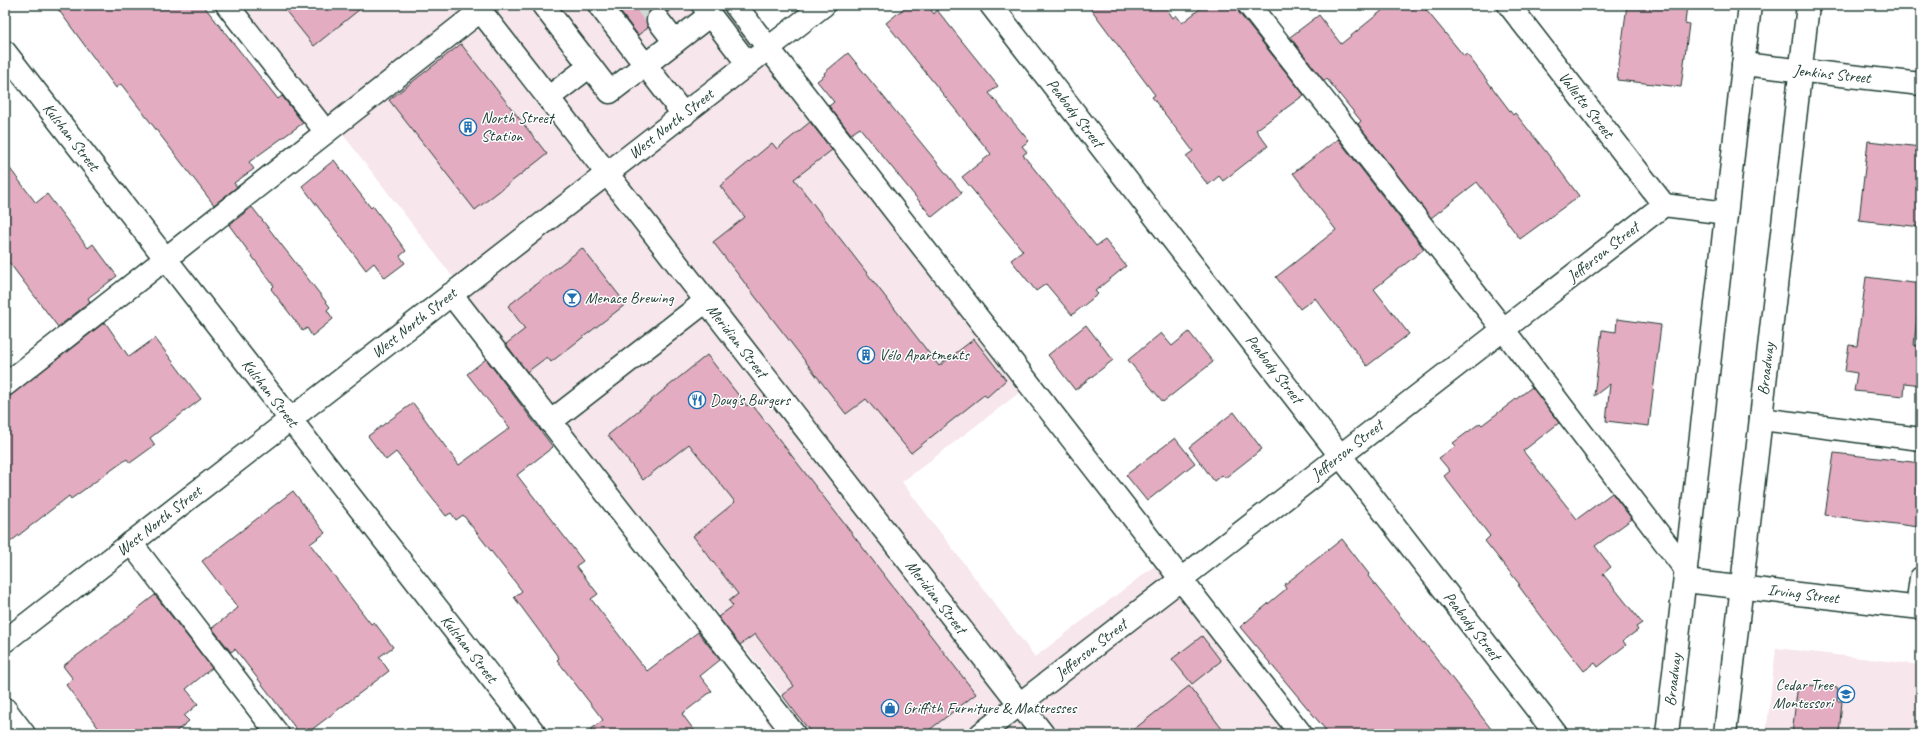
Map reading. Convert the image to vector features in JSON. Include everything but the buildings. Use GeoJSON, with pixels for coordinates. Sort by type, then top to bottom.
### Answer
{"type":"FeatureCollection","features":[{"type":"Feature","properties":{"kind":"street"},"geometry":{"type":"LineString","coordinates":[[227,5],[326,132]]}},
{"type":"Feature","properties":{"kind":"street"},"geometry":{"type":"LineString","coordinates":[[543,5],[610,92],[675,42],[706,10],[748,64]]}},
{"type":"Feature","properties":{"kind":"street"},"geometry":{"type":"LineString","coordinates":[[599,5],[684,115]]}},
{"type":"Feature","properties":{"kind":"street"},"geometry":{"type":"LineString","coordinates":[[735,5],[1301,734]]}},
{"type":"Feature","properties":{"kind":"street","name":"West North Street"},"geometry":{"type":"LineString","coordinates":[[5,641],[824,5]]}},
{"type":"Feature","properties":{"kind":"street","name":"Peabody Street"},"geometry":{"type":"LineString","coordinates":[[992,5],[1556,734]]}},
{"type":"Feature","properties":{"kind":"street"},"geometry":{"type":"LineString","coordinates":[[1249,5],[1503,329],[1685,575]]}},
{"type":"Feature","properties":{"kind":"street","name":"Vallette Street"},"geometry":{"type":"LineString","coordinates":[[1509,5],[1664,205]]}},
{"type":"Feature","properties":{"kind":"street","name":"Broadway"},"geometry":{"type":"LineString","coordinates":[[1667,734],[1750,5]]}},
{"type":"Feature","properties":{"kind":"street","name":"Broadway"},"geometry":{"type":"LineString","coordinates":[[1725,734],[1808,5]]}},
{"type":"Feature","properties":{"kind":"street"},"geometry":{"type":"LineString","coordinates":[[7,381],[326,132],[478,8]]}},
{"type":"Feature","properties":{"kind":"street","name":"Meridian Street"},"geometry":{"type":"LineString","coordinates":[[478,8],[1043,734]]}},
{"type":"Feature","properties":{"kind":"street"},"geometry":{"type":"LineString","coordinates":[[658,20],[675,42]]}},
{"type":"Feature","properties":{"kind":"street","name":"Kulshan Street"},"geometry":{"type":"LineString","coordinates":[[5,52],[535,734]]}},
{"type":"Feature","properties":{"kind":"street","name":"Jenkins Street"},"geometry":{"type":"LineString","coordinates":[[1743,64],[1921,84]]}},
{"type":"Feature","properties":{"kind":"street"},"geometry":{"type":"LineString","coordinates":[[548,98],[590,66]]}},
{"type":"Feature","properties":{"kind":"street"},"geometry":{"type":"LineString","coordinates":[[1664,205],[1726,213]]}},
{"type":"Feature","properties":{"kind":"street","name":"Jefferson Street"},"geometry":{"type":"LineString","coordinates":[[981,734],[1664,205]]}},
{"type":"Feature","properties":{"kind":"street"},"geometry":{"type":"LineString","coordinates":[[451,294],[794,734]]}},
{"type":"Feature","properties":{"kind":"street"},"geometry":{"type":"LineString","coordinates":[[550,422],[706,301]]}},
{"type":"Feature","properties":{"kind":"street"},"geometry":{"type":"LineString","coordinates":[[1761,419],[1921,439]]}},
{"type":"Feature","properties":{"kind":"street"},"geometry":{"type":"LineString","coordinates":[[131,543],[278,734]]}},
{"type":"Feature","properties":{"kind":"street","name":"Irving Street"},"geometry":{"type":"LineString","coordinates":[[1685,575],[1741,587],[1919,608]]}},
{"type":"Feature","properties":{"kind":"street"},"geometry":{"type":"LineString","coordinates":[[1919,608],[1921,578]]}},
{"type":"Feature","properties":{"kind":"street"},"geometry":{"type":"LineString","coordinates":[[5,709],[24,734]]}},
{"type":"Feature","properties":{"kind":"shaded area"},"geometry":{"type":"Polygon","coordinates":[[[243,5],[729,5],[1027,387],[902,482],[1035,657],[1161,561],[1295,734],[776,734],[766,721],[789,704],[490,325],[243,5]]]}},
{"type":"Feature","properties":{"kind":"shaded area","name":"Cedar Tree Montessori"},"geometry":{"type":"Polygon","coordinates":[[[1776,648],[1921,665],[1920,734],[1766,734],[1776,648]]]}},
{"type":"Feature","properties":{"kind":"tunnel"},"geometry":{"type":"LineString","coordinates":[[646,5],[658,20]]}},
{"type":"Feature","properties":{"kind":"place","name":"North Street Station"},"geometry":{"type":"Point","coordinates":[468,127]}},
{"type":"Feature","properties":{"kind":"place","name":"Menace Brewing"},"geometry":{"type":"Point","coordinates":[572,298]}},
{"type":"Feature","properties":{"kind":"place","name":"Vélo Apartments"},"geometry":{"type":"Point","coordinates":[866,355]}},
{"type":"Feature","properties":{"kind":"place","name":"Doug's Burgers"},"geometry":{"type":"Point","coordinates":[697,400]}},
{"type":"Feature","properties":{"kind":"place","name":"Cedar Tree Montessori"},"geometry":{"type":"Point","coordinates":[1846,694]}},
{"type":"Feature","properties":{"kind":"place","name":"Griffith Furniture & Mattresses"},"geometry":{"type":"Point","coordinates":[890,708]}}]}
